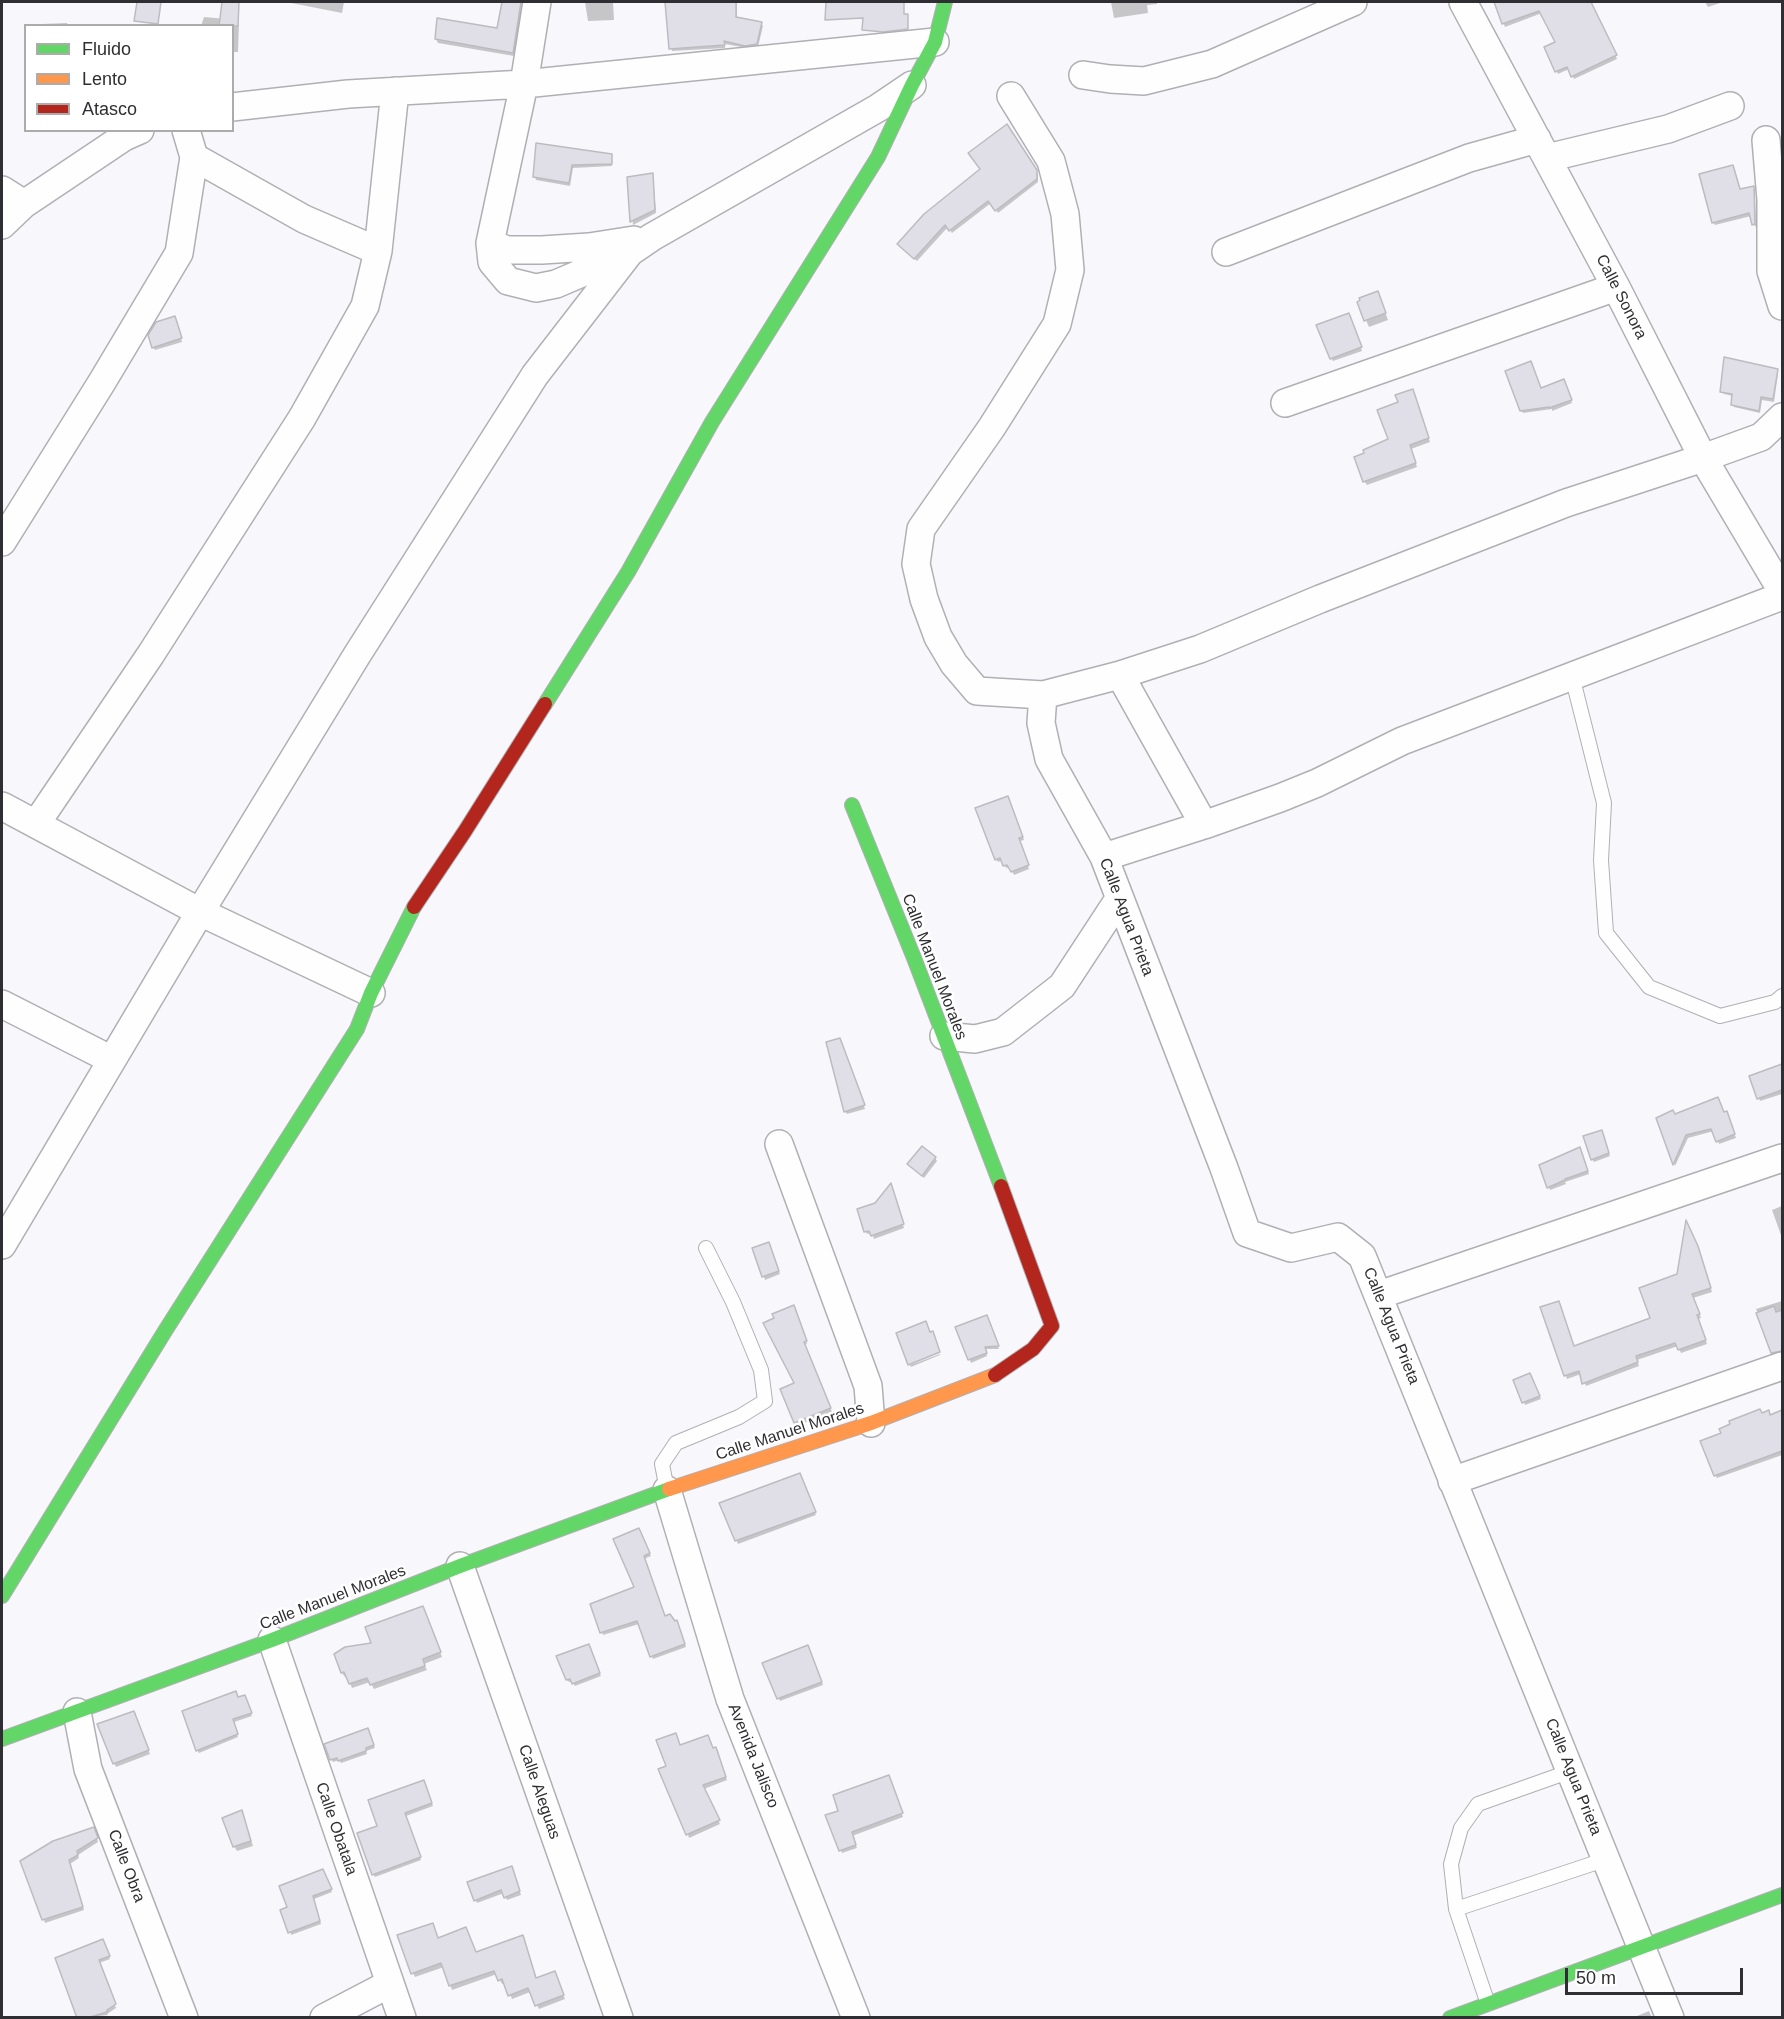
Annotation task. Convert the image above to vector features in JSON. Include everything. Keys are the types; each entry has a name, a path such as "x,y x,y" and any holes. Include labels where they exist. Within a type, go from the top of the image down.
{"street":[{"path":"537,2 524,84 490,243 492,262 508,281 536,288 556,284 630,252 652,237 878,108 912,85"},
{"path":"2,1596 165,1331 357,1029 371,993 413,908 465,831 628,572 712,422 878,157 935,42 945,2"},
{"path":"1083,75 1144,81 1212,64 1353,2"},
{"name":"Calle Sonora","path":"1463,2 1617,287 1703,458 1782,591"},
{"path":"234,107 348,94 524,84 935,42"},
{"path":"36,824 151,654 302,418 365,306 378,251 395,91"},
{"path":"1011,96 1051,161 1065,214 1070,270 1057,324 992,427 921,529 916,564 924,599 938,637 954,664 977,691 1043,695 1120,675 1200,648 1566,503 1703,458 1761,436 1782,417"},
{"path":"1226,252 1469,158 1668,129 1730,106"},
{"path":"2,225 13,197 135,132"},
{"path":"2,542 179,253 194,157 187,132"},
{"path":"1766,140 1772,201 1771,271 1782,306"},
{"path":"194,157 304,219 378,251"},
{"path":"490,243 507,250 542,250 590,247 652,237"},
{"path":"2,1245 200,912 357,655 529,385 630,252"},
{"path":"1284,403 1617,287"},
{"path":"1104,857 1204,825 1317,783 1402,741 1782,596"},
{"path":"1120,675 1204,825"},
{"name":"Calle Agua Prieta","path":"1043,695 1041,723 1049,759 1104,857 1247,1233 1291,1248 1338,1237 1362,1256 1670,2018"},
{"path":"2,806 200,912 371,993"},
{"name":"Calle Manuel Morales","path":"2,1739 272,1640 460,1566 667,1490 871,1423 995,1376 1033,1349 1052,1326 944,1036 852,806"},
{"path":"944,1036 975,1039 1003,1032 1011,1026 1062,986 1119,899"},
{"path":"2,1004 112,1060"},
{"path":"779,1144 868,1386 871,1423"},
{"path":"1379,1295 1782,1158"},
{"path":"1452,1481 1782,1366"},
{"name":"Avenida Jalisco","path":"667,1490 730,1699 856,2018"},
{"name":"Calle Aleguas","path":"460,1566 619,2018"},
{"name":"Calle Obatala","path":"272,1640 402,2017"},
{"name":"Calle Obra","path":"77,1712 88,1769 184,2018"},
{"path":"1450,2018 1782,1895"},
{"path":"324,2018 389,1984"}],"lane":[{"path":"1572,676 1604,803 1601,860 1606,933 1649,987 1720,1016 1775,1002 1782,996"},
{"path":"667,1490 662,1464 676,1443 739,1417 765,1401 761,1370 733,1302 706,1248"},
{"path":"1488,2004 1456,1909 1451,1864 1461,1828 1478,1804 1571,1771"},
{"path":"1456,1909 1607,1859"}],"building":[{"path":"137,2 161,2 158,24 134,21"},
{"path":"222,2 239,2 238,26 219,24"},
{"path":"502,2 521,2 513,53 435,39 437,18 497,28"},
{"path":"665,2 736,2 736,17 762,22 757,44 745,46 724,41 725,45 669,49"},
{"path":"826,2 904,2 904,14 908,14 908,29 883,32 862,30 863,18 825,20"},
{"path":"1494,2 1591,2 1617,55 1571,77 1567,67 1555,72 1544,47 1555,42 1539,11 1502,24"},
{"path":"1007,124 1037,170 1037,179 995,211 988,201 949,231 945,225 914,259 897,244 924,214 980,169 968,153"},
{"path":"536,143 612,154 612,164 572,165 569,183 533,177"},
{"path":"1733,165 1740,189 1754,186 1755,224 1752,225 1749,213 1712,223 1699,174"},
{"path":"653,173 655,210 630,222 627,177"},
{"path":"1378,291 1386,313 1364,321 1357,302 1359,298"},
{"path":"1349,313 1362,347 1330,359 1316,325"},
{"path":"175,316 182,338 152,348 148,335 156,322"},
{"path":"1724,357 1778,369 1773,399 1761,397 1759,411 1731,405 1732,394 1720,392"},
{"path":"1531,361 1541,388 1564,379 1572,400 1549,408 1520,411 1505,371"},
{"path":"1413,389 1429,438 1410,445 1416,463 1363,482 1354,457 1364,453 1363,450 1388,439 1377,410 1398,402 1395,395"},
{"path":"1008,796 1023,837 1019,838 1029,865 1011,872 1007,865 1003,866 1000,858 995,860 975,808"},
{"path":"840,1038 865,1105 844,1112 826,1042"},
{"path":"1782,1064 1782,1090 1757,1099 1749,1076"},
{"path":"1718,1097 1724,1112 1727,1111 1735,1134 1716,1142 1711,1129 1686,1135 1673,1165 1656,1118 1673,1110 1675,1114"},
{"path":"1602,1130 1609,1153 1591,1160 1583,1136"},
{"path":"922,1146 936,1157 922,1176 907,1164"},
{"path":"1580,1147 1588,1171 1547,1188 1539,1165"},
{"path":"891,1183 904,1224 871,1236 869,1231 864,1232 857,1209 875,1203"},
{"path":"1686,1220 1698,1246 1711,1288 1692,1294 1700,1314 1697,1315 1706,1340 1678,1350 1675,1343 1636,1356 1638,1362 1582,1384 1579,1371 1564,1376 1540,1307 1559,1301 1574,1346 1650,1318 1639,1288 1677,1274"},
{"path":"769,1242 779,1271 762,1277 752,1248"},
{"path":"794,1305 807,1341 804,1342 831,1408 794,1423 780,1389 794,1383 763,1323 774,1318 772,1314"},
{"path":"1774,1306 1776,1312 1782,1310 1782,1351 1771,1353 1756,1313"},
{"path":"987,1315 999,1346 985,1347 987,1353 968,1360 955,1327"},
{"path":"926,1321 930,1332 933,1331 940,1352 908,1365 896,1333"},
{"path":"1530,1373 1540,1396 1522,1403 1513,1380"},
{"path":"1760,1409 1762,1413 1769,1410 1770,1415 1782,1410 1782,1451 1714,1476 1700,1441 1721,1433 1719,1429 1730,1424 1729,1421"},
{"path":"800,1473 816,1512 735,1541 719,1503"},
{"path":"639,1528 650,1553 644,1556 665,1616 670,1614 675,1621 677,1620 685,1644 650,1657 637,1621 600,1633 590,1604 634,1587 613,1539"},
{"path":"423,1606 441,1652 423,1659 425,1666 370,1685 367,1678 349,1684 344,1672 341,1673 334,1654 345,1647 371,1643 365,1627"},
{"path":"589,1644 600,1673 572,1684 570,1679 566,1680 556,1656"},
{"path":"808,1645 822,1682 777,1699 762,1663"},
{"path":"236,1691 238,1697 245,1695 252,1713 233,1719 238,1734 196,1751 182,1711"},
{"path":"134,1711 149,1750 113,1764 97,1724"},
{"path":"368,1728 374,1745 366,1748 366,1751 338,1761 337,1758 330,1760 324,1744"},
{"path":"676,1733 680,1745 708,1735 713,1748 716,1747 726,1777 703,1785 720,1820 686,1835 658,1769 666,1766 656,1740"},
{"path":"889,1775 903,1813 852,1832 856,1845 839,1851 825,1815 838,1811 833,1795"},
{"path":"424,1780 432,1803 405,1813 421,1857 372,1875 357,1833 377,1826 368,1800"},
{"path":"242,1810 251,1841 233,1847 222,1818"},
{"path":"94,1827 98,1838 77,1851 78,1855 69,1860 83,1907 42,1920 20,1861 53,1841"},
{"path":"512,1866 520,1891 504,1898 501,1890 474,1901 467,1882"},
{"path":"323,1869 332,1889 313,1896 320,1921 288,1933 280,1910 287,1907 279,1886"},
{"path":"433,1923 438,1938 466,1927 476,1952 523,1935 536,1978 555,1971 564,1995 535,2006 528,1988 508,1996 502,1979 498,1981 494,1971 449,1986 441,1963 411,1974 397,1935"},
{"path":"103,1939 110,1956 99,1960 116,2004 107,2012 87,2018 77,2018 55,1958"}],"traffic: fast":[{"path":"545,704 628,572 712,422 878,157 935,42 945,2"},
{"path":"852,805 914,958 1001,1186"},
{"path":"2,1596 165,1331 357,1029 371,993 414,907"},
{"path":"2,1739 272,1640 460,1566 669,1489"},
{"path":"1450,2018 1782,1895"}],"traffic: slow":[{"path":"669,1489 871,1423 995,1375"}],"traffic: jam":[{"path":"414,907 545,704"},
{"path":"995,1375 1033,1349 1052,1326 1001,1186"}]}
